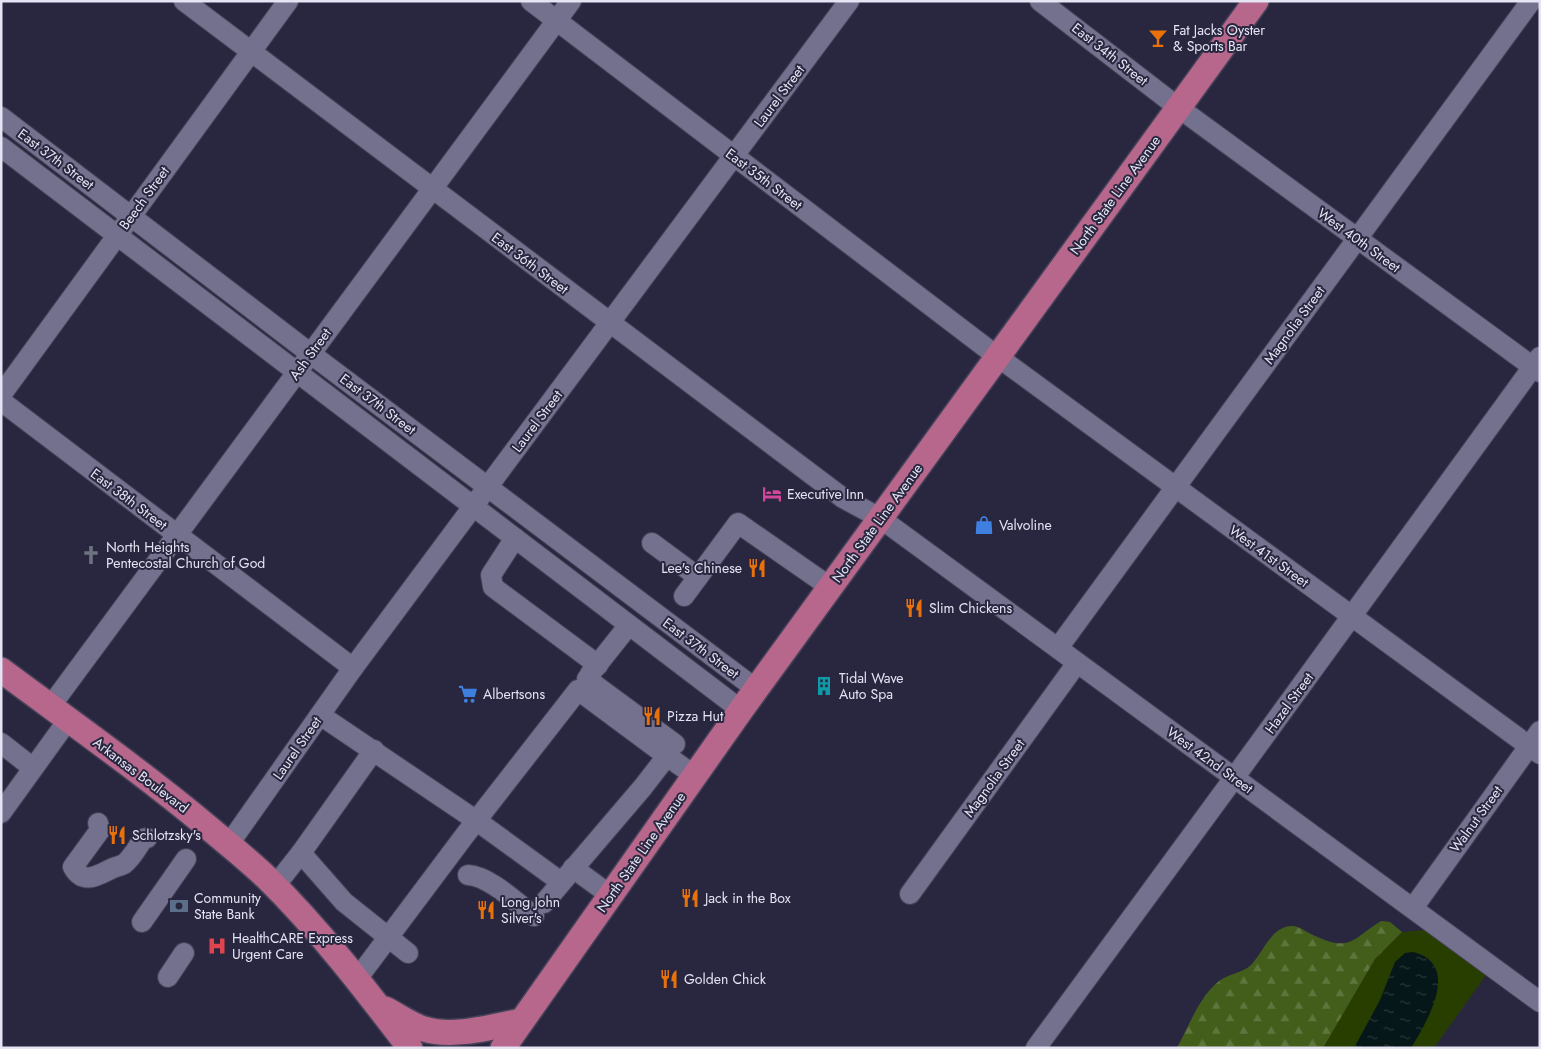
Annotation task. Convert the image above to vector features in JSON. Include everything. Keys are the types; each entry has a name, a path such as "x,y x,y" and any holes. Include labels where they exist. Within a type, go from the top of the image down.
{"main road":[{"name":"North State Line Avenue","path":"502,1048 756,689 1256,1"},
{"name":"Arkansas Boulevard","path":"1,670 141,773 229,844 275,886 303,915 357,978 410,1048"},
{"path":"376,1004 423,1029 445,1033 475,1030 521,1021 522,1048"}],"street":[{"name":"East 36th Street","path":"184,1 843,498 880,518"},
{"name":"Beech Street","path":"1,395 288,1"},
{"name":"East 35th Street","path":"531,1 998,357"},
{"name":"Ash Street","path":"1,813 34,768 59,713 177,535 571,1"},
{"name":"Laurel Street","path":"229,844 353,668 849,1"},
{"name":"East 34th Street","path":"1040,1 1179,108"},
{"name":"Magnolia Street","path":"1058,648 1531,1"},
{"name":"West 40th Street","path":"1179,108 1357,239 1537,365"},
{"name":"East 37th Street","path":"1,117 311,354 756,689"},
{"name":"East 37th Street","path":"1,147 741,710"},
{"name":"West 41st Street","path":"998,357 1352,616 1536,744"},
{"name":"Hazel Street","path":"1036,1048 1537,365"},
{"name":"East 38th Street","path":"1,401 353,668"},
{"name":"West 42nd Street","path":"880,518 1540,1002"},
{"path":"684,596 738,523 830,587"},
{"path":"516,538 491,575 493,587 588,678 671,750 695,776"},
{"path":"652,543 698,577"},
{"path":"357,978 629,625"},
{"name":"Magnolia Street","path":"910,894 1078,663"},
{"path":"320,715 477,821 567,875 610,895"},
{"path":"1,743 34,768"},
{"name":"Walnut Street","path":"1413,908 1536,744"},
{"path":"275,886 301,853 374,750"},
{"path":"468,875 484,880 539,909 643,787 671,750"},
{"path":"98,823 100,830 73,867 77,874 85,878 100,876 112,868 122,865 143,839 147,838"},
{"path":"301,853 340,898 408,953"},
{"path":"142,922 186,859"},
{"path":"168,977 184,953"}],"green space":[{"path":"1381,921 1390,922 1402,932 1375,959 1323,1048 1177,1048 1200,1003 1212,988 1219,981 1250,966 1268,941 1279,930 1295,926 1326,940 1344,943 1357,938"},
{"path":"1425,930 1486,975 1434,1048 1323,1048 1375,959 1402,932"}],"water":[{"path":"1413,952 1428,959 1436,968 1438,981 1432,1009 1411,1048 1354,1048 1380,1000 1395,962 1405,953"}],"place":[{"name":"Fat Jacks Oyster & Sports Bar","path":"1158,38"},
{"name":"Executive Inn","path":"772,494"},
{"name":"Valvoline","path":"984,525"},
{"name":"North Heights Pentecostal Church of God","path":"91,555"},
{"name":"Lee's Chinese","path":"757,568"},
{"name":"Slim Chickens","path":"914,608"},
{"name":"Tidal Wave Auto Spa","path":"824,686"},
{"name":"Albertsons","path":"468,694"},
{"name":"Pizza Hut","path":"652,716"},
{"name":"Schlotzsky's","path":"117,835"},
{"name":"Jack in the Box","path":"690,898"},
{"name":"Community State Bank","path":"179,906"},
{"name":"Long John Silver's","path":"486,910"},
{"name":"HealthCARE Express Urgent Care","path":"217,946"},
{"name":"Golden Chick","path":"669,979"}]}
